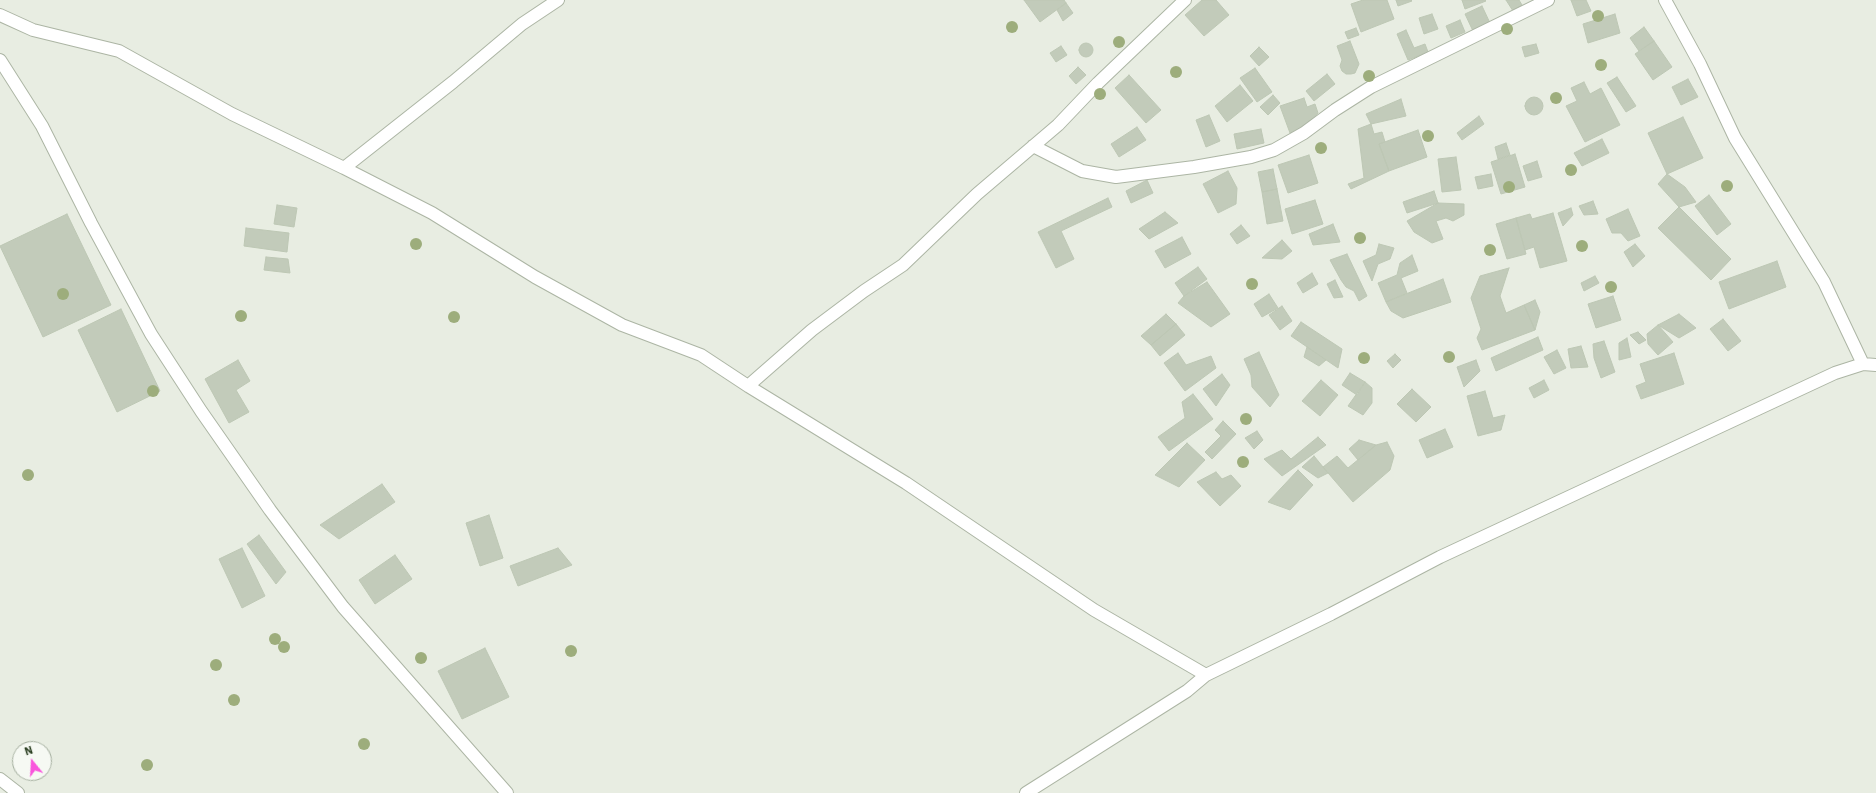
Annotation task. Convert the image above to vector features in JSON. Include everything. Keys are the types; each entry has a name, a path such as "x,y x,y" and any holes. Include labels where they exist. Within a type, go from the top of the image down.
{"street":[{"path":"344,168 453,82 522,24 558,0"},
{"path":"748,386 812,330 902,265 977,194 1058,125 1098,83 1185,0"},
{"path":"1033,146 1082,171 1116,177 1194,167 1251,157 1274,150 1304,133 1335,110 1371,87 1548,0"},
{"path":"1665,0 1700,64 1735,138 1824,282 1863,364"},
{"path":"0,15 33,30 120,51 232,114 344,168 432,213 535,277 622,325 701,355 748,386 906,483 1094,610 1206,675"},
{"path":"0,60 42,126 91,223 151,334 201,412 270,510 343,608 507,793"},
{"path":"1026,793 1187,691 1206,675 1331,614 1440,557 1828,376 1863,364 1876,365"},
{"path":"0,779 18,793"}],"building":[{"path":"1024,0 1064,0 1066,3 1040,22"},
{"path":"1202,0 1216,0 1229,15 1204,36 1185,15"},
{"path":"1363,0 1387,0 1394,19 1361,32 1351,4"},
{"path":"1396,0 1411,0 1412,1 1398,6"},
{"path":"1462,0 1485,0 1486,1 1465,9"},
{"path":"1506,0 1519,0 1522,5 1513,11"},
{"path":"1571,0 1586,0 1591,11 1577,16"},
{"path":"1066,3 1073,13 1063,21 1057,10"},
{"path":"1482,6 1490,23 1473,31 1465,14"},
{"path":"1432,14 1438,29 1424,34 1419,18"},
{"path":"1615,14 1620,33 1588,43 1583,24"},
{"path":"1460,20 1465,32 1451,38 1446,26"},
{"path":"1644,27 1654,41 1639,51 1630,38"},
{"path":"1356,28 1359,35 1348,39 1345,32"},
{"path":"1406,30 1414,48 1425,44 1428,52 1408,60 1397,34"},
{"path":"1350,41 1359,64 1355,73 1346,74 1342,71 1340,66 1342,60 1337,46"},
{"path":"1654,41 1672,67 1653,80 1635,54"},
{"path":"1086,43 1091,45 1093,50 1091,55 1086,57 1081,55 1079,50 1081,45"},
{"path":"1536,44 1539,53 1525,57 1522,47"},
{"path":"1061,46 1067,55 1056,62 1050,53"},
{"path":"1259,47 1269,57 1259,66 1250,56"},
{"path":"1078,67 1086,75 1076,84 1069,76"},
{"path":"1255,68 1272,92 1257,102 1240,78"},
{"path":"1327,74 1335,84 1314,101 1306,91"},
{"path":"1129,75 1161,110 1146,123 1115,88"},
{"path":"1617,77 1636,106 1626,112 1607,83"},
{"path":"1688,79 1698,97 1681,105 1672,87"},
{"path":"1584,82 1590,94 1601,88 1620,125 1585,142 1566,106 1577,101 1571,88"},
{"path":"1240,85 1253,101 1227,122 1215,106"},
{"path":"1273,95 1280,103 1268,115 1260,107"},
{"path":"1530,97 1538,97 1543,102 1541,113 1538,115 1530,115 1525,110 1525,102"},
{"path":"1304,98 1307,107 1315,104 1318,113 1303,127 1290,133 1280,106"},
{"path":"1401,99 1406,116 1371,124 1366,114"},
{"path":"1209,115 1220,141 1206,147 1196,120"},
{"path":"1479,116 1484,124 1462,140 1457,133"},
{"path":"1683,117 1703,158 1667,174 1648,133"},
{"path":"1371,124 1374,134 1382,132 1385,142 1379,144 1389,171 1351,189 1348,184 1364,178 1358,129"},
{"path":"1137,127 1146,140 1119,157 1111,144"},
{"path":"1261,129 1264,143 1237,149 1234,134"},
{"path":"1418,130 1427,157 1389,171 1379,144"},
{"path":"1602,139 1609,153 1582,166 1574,153"},
{"path":"1506,143 1510,155 1498,159 1495,147"},
{"path":"1515,154 1525,187 1501,194 1491,162"},
{"path":"1309,155 1318,183 1288,193 1278,165"},
{"path":"1456,157 1461,190 1442,192 1438,159"},
{"path":"1537,161 1542,177 1528,181 1523,166"},
{"path":"1273,169 1277,189 1262,192 1258,172"},
{"path":"1228,171 1237,188 1236,204 1218,213 1203,184"},
{"path":"1491,174 1493,186 1478,189 1475,177"},
{"path":"1667,174 1685,187 1696,202 1679,207 1658,184"},
{"path":"1147,180 1153,193 1131,203 1126,191"},
{"path":"1277,189 1283,221 1267,224 1262,192"},
{"path":"1434,191 1438,203 1407,213 1403,202"},
{"path":"1709,195 1731,224 1717,235 1695,206"},
{"path":"1108,198 1112,207 1061,231 1074,259 1056,268 1038,232"},
{"path":"1315,200 1323,224 1292,234 1285,209"},
{"path":"1593,201 1598,214 1584,215 1579,206"},
{"path":"1438,203 1464,204 1464,215 1453,221 1446,218 1436,221 1443,239 1432,243 1414,232 1407,221"},
{"path":"277,205 297,208 294,227 274,224"},
{"path":"1679,207 1731,259 1711,280 1658,228"},
{"path":"1571,208 1573,215 1563,226 1558,213"},
{"path":"1628,209 1640,236 1628,241 1621,233 1612,233 1606,219"},
{"path":"1165,212 1178,223 1149,239 1139,229"},
{"path":"1553,213 1567,261 1540,268 1534,247 1525,250 1516,218 1530,214 1532,219"},
{"path":"67,214 111,305 43,337 0,246"},
{"path":"1516,218 1526,254 1507,259 1496,224"},
{"path":"1333,224 1340,242 1313,245 1309,234"},
{"path":"1241,225 1250,236 1237,244 1230,234"},
{"path":"246,228 289,233 287,252 244,246"},
{"path":"1182,237 1191,254 1165,268 1155,251"},
{"path":"1282,240 1292,251 1282,259 1262,258"},
{"path":"1379,244 1394,248 1390,259 1378,264 1372,281 1363,261 1376,255"},
{"path":"1635,244 1645,256 1633,267 1624,252"},
{"path":"1347,254 1367,296 1359,301 1354,291 1346,287 1341,280 1330,260"},
{"path":"1412,255 1418,271 1401,278 1407,293 1386,302 1378,283 1397,275 1400,263"},
{"path":"266,257 288,259 290,273 264,270"},
{"path":"1777,261 1786,287 1729,309 1719,282"},
{"path":"1198,267 1207,279 1184,296 1175,283"},
{"path":"1509,268 1500,296 1506,313 1524,305 1535,330 1482,350 1477,338 1481,329 1471,298 1480,276"},
{"path":"1312,273 1318,284 1303,293 1297,283"},
{"path":"1595,276 1599,283 1584,291 1581,283"},
{"path":"1443,279 1451,302 1403,318 1391,311 1386,302"},
{"path":"1335,280 1343,297 1334,298 1327,284"},
{"path":"1207,282 1230,314 1211,327 1178,303 1184,296"},
{"path":"1269,294 1278,308 1262,317 1254,304"},
{"path":"1613,296 1621,320 1596,328 1588,304"},
{"path":"1535,300 1540,312 1535,330 1524,305"},
{"path":"1282,306 1292,321 1280,330 1269,315"},
{"path":"121,309 160,391 117,412 78,330"},
{"path":"1166,314 1176,324 1151,345 1141,336"},
{"path":"1679,314 1696,328 1679,338 1658,325"},
{"path":"1723,319 1741,341 1728,351 1710,329"},
{"path":"1301,322 1342,349 1338,368 1291,336"},
{"path":"1176,324 1185,335 1160,356 1151,345"},
{"path":"1658,325 1673,342 1658,355 1648,344 1647,334"},
{"path":"1638,332 1646,340 1639,344 1630,335"},
{"path":"1538,337 1543,350 1496,371 1491,358"},
{"path":"1627,338 1631,357 1619,360 1619,343"},
{"path":"1604,341 1615,372 1601,378 1594,358 1593,344"},
{"path":"1581,346 1588,367 1571,368 1568,349"},
{"path":"1307,347 1326,360 1319,366 1304,357"},
{"path":"1557,350 1566,368 1554,374 1544,357"},
{"path":"1259,352 1279,395 1270,407 1252,387 1251,375 1244,359"},
{"path":"1178,353 1186,365 1211,356 1216,368 1185,391 1164,363"},
{"path":"1674,353 1684,384 1641,399 1636,386 1646,382 1640,364"},
{"path":"1395,354 1401,360 1393,368 1387,361"},
{"path":"238,360 250,381 236,390 249,412 229,423 205,379"},
{"path":"1476,360 1480,371 1464,387 1457,367"},
{"path":"1350,373 1365,382 1357,395 1342,385"},
{"path":"1222,374 1230,385 1216,406 1203,389"},
{"path":"1321,380 1338,395 1320,416 1302,401"},
{"path":"1544,380 1549,390 1534,398 1529,388"},
{"path":"1365,382 1372,388 1372,403 1363,415 1348,406"},
{"path":"1412,389 1431,407 1416,422 1397,404"},
{"path":"1485,391 1493,418 1505,415 1501,430 1478,436 1467,396"},
{"path":"1193,394 1213,419 1169,451 1158,437 1185,418 1182,402"},
{"path":"1223,421 1236,434 1212,459 1205,452 1221,436 1215,430"},
{"path":"1445,429 1453,447 1427,458 1419,440"},
{"path":"1257,431 1263,440 1254,449 1245,438"},
{"path":"1318,437 1326,445 1282,476 1264,459 1282,450 1291,459"},
{"path":"1359,440 1376,445 1358,460 1349,449"},
{"path":"1387,442 1394,456 1390,470 1353,502 1323,467 1337,456 1348,468 1376,445"},
{"path":"1187,443 1205,460 1179,487 1155,475"},
{"path":"1314,456 1328,473 1318,478 1302,467"},
{"path":"1298,470 1313,485 1290,510 1268,502"},
{"path":"1216,472 1222,479 1231,475 1241,486 1220,506 1197,482"},
{"path":"382,484 395,502 339,539 320,525"},
{"path":"489,515 503,558 480,566 466,523"},
{"path":"259,535 286,572 276,584 247,544"},
{"path":"242,548 265,596 242,608 219,559"},
{"path":"558,548 572,565 518,586 510,566"},
{"path":"395,555 412,579 375,604 359,580"},
{"path":"485,648 509,697 462,719 438,671"}]}
